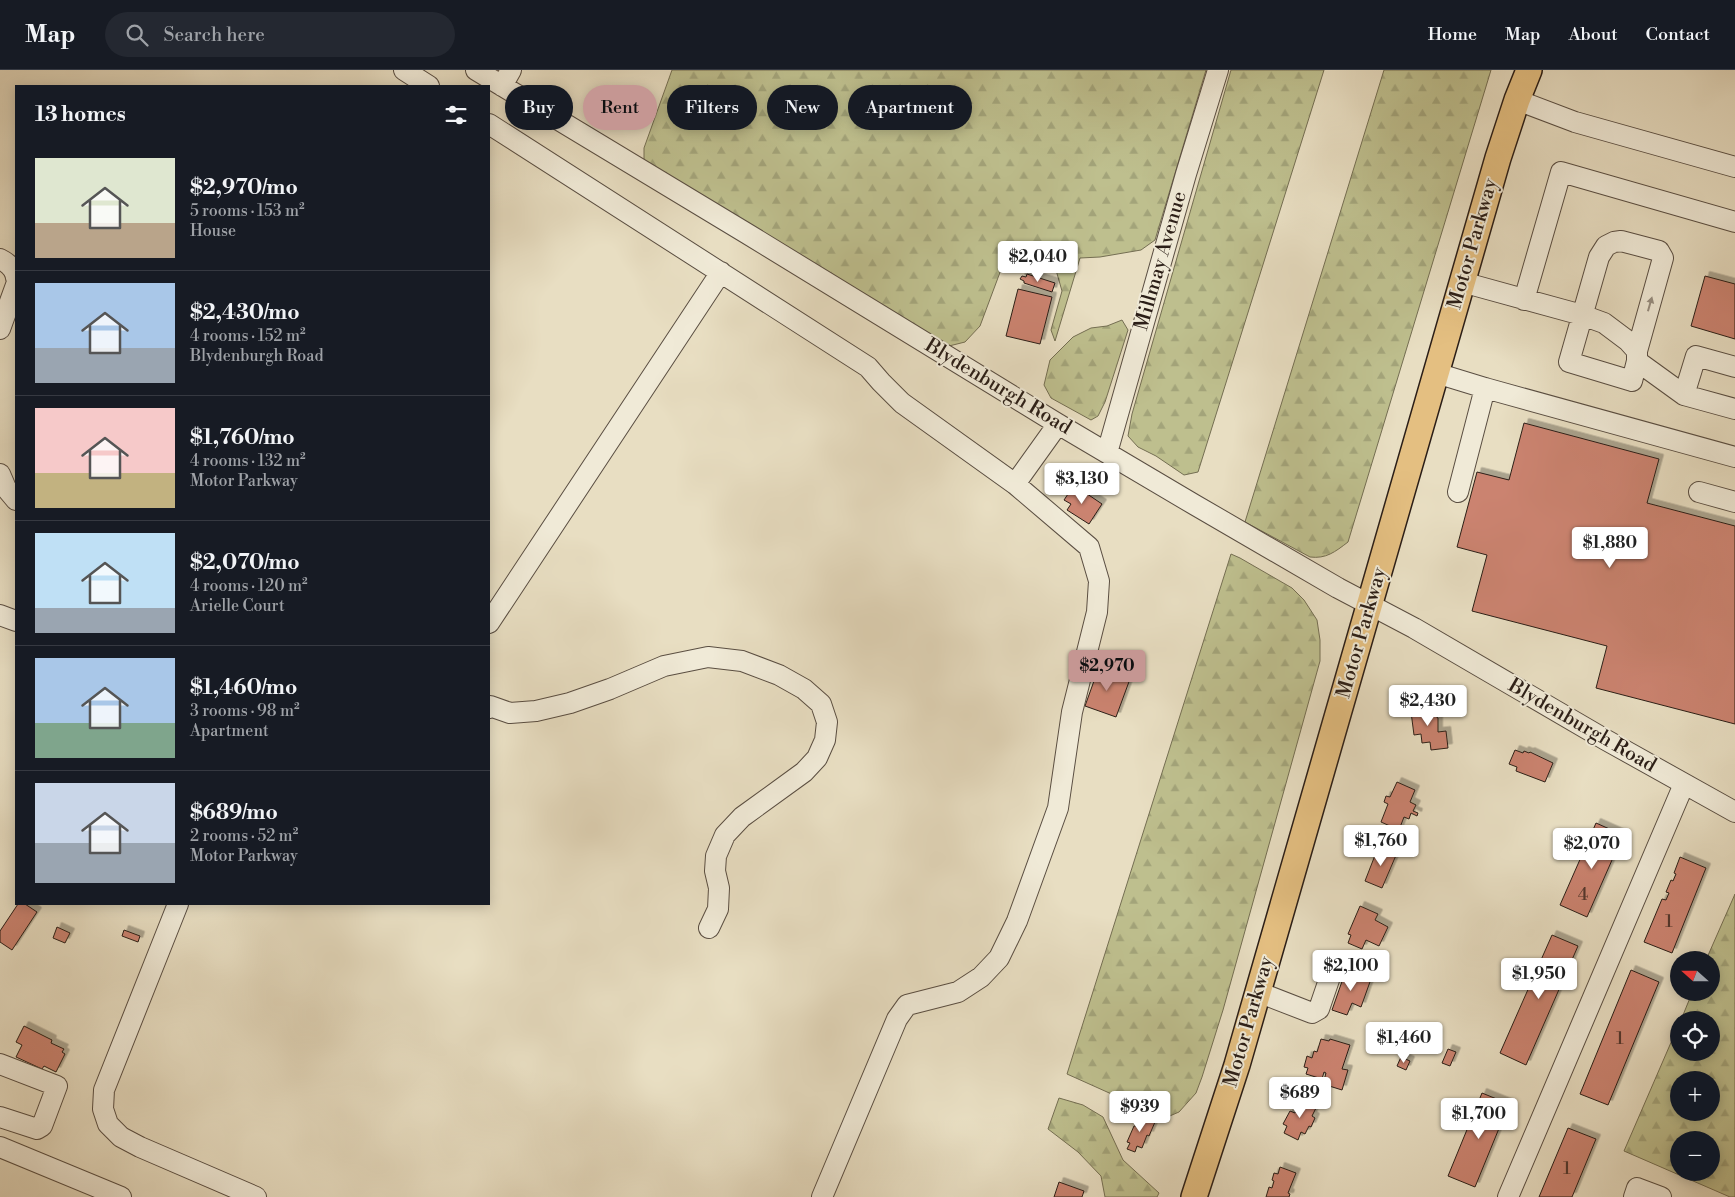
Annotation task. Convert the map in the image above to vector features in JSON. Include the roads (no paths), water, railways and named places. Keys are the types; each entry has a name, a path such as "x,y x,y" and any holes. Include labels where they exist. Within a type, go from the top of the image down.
{"main road":[{"name":"Motor Parkway","path":"1194,1197 1230,1091 1498,158 1529,70"}],"street":[{"path":"404,70 427,85"},
{"name":"Blydenburgh Road","path":"476,70 506,78 746,232 1107,453 1338,588 1414,628 1590,731 1735,812"},
{"name":"Millmay Avenue","path":"1107,453 1186,174 1218,70"},
{"path":"1517,100 1575,122 1735,167"},
{"path":"490,125 868,367 902,403 1014,484 1089,546 1099,581 1097,612 1072,712 1058,808 1017,921 998,958 981,977 958,992 907,1005 898,1019 822,1197"},
{"path":"1524,300 1561,172 1735,222"},
{"path":"1621,241 1659,252 1663,258 1637,356 1632,380 1569,362 1599,257 1606,246 1614,242 1621,241"},
{"path":"0,259 10,265 15,272"},
{"path":"490,621 721,272"},
{"path":"1462,282 1582,315 1604,323 1628,341 1637,356 1684,395 1735,409"},
{"path":"8,321 15,290"},
{"path":"1684,395 1696,356 1735,367"},
{"path":"1436,373 1735,457"},
{"path":"1458,492 1485,388"},
{"path":"1014,484 1058,424"},
{"path":"0,474 6,488 15,499"},
{"path":"1700,492 1735,502"},
{"path":"0,615 15,621"},
{"path":"490,706 510,713 536,711 578,700 664,666 708,657 742,661 779,675 804,689 820,704 827,722 825,740 818,758 804,772 742,817 725,835 716,856 715,872 719,888 718,909 710,928"},
{"path":"1508,1197 1684,784"},
{"path":"178,905 104,1090 103,1109 108,1124 121,1136 140,1147 256,1197"},
{"path":"1258,992 1312,1013 1319,1009 1332,971"},
{"path":"0,1064 57,1086 42,1126 38,1129 0,1118"},
{"path":"0,1147 121,1197"},
{"path":"1634,1197 1637,1188 1660,1197"}]}
